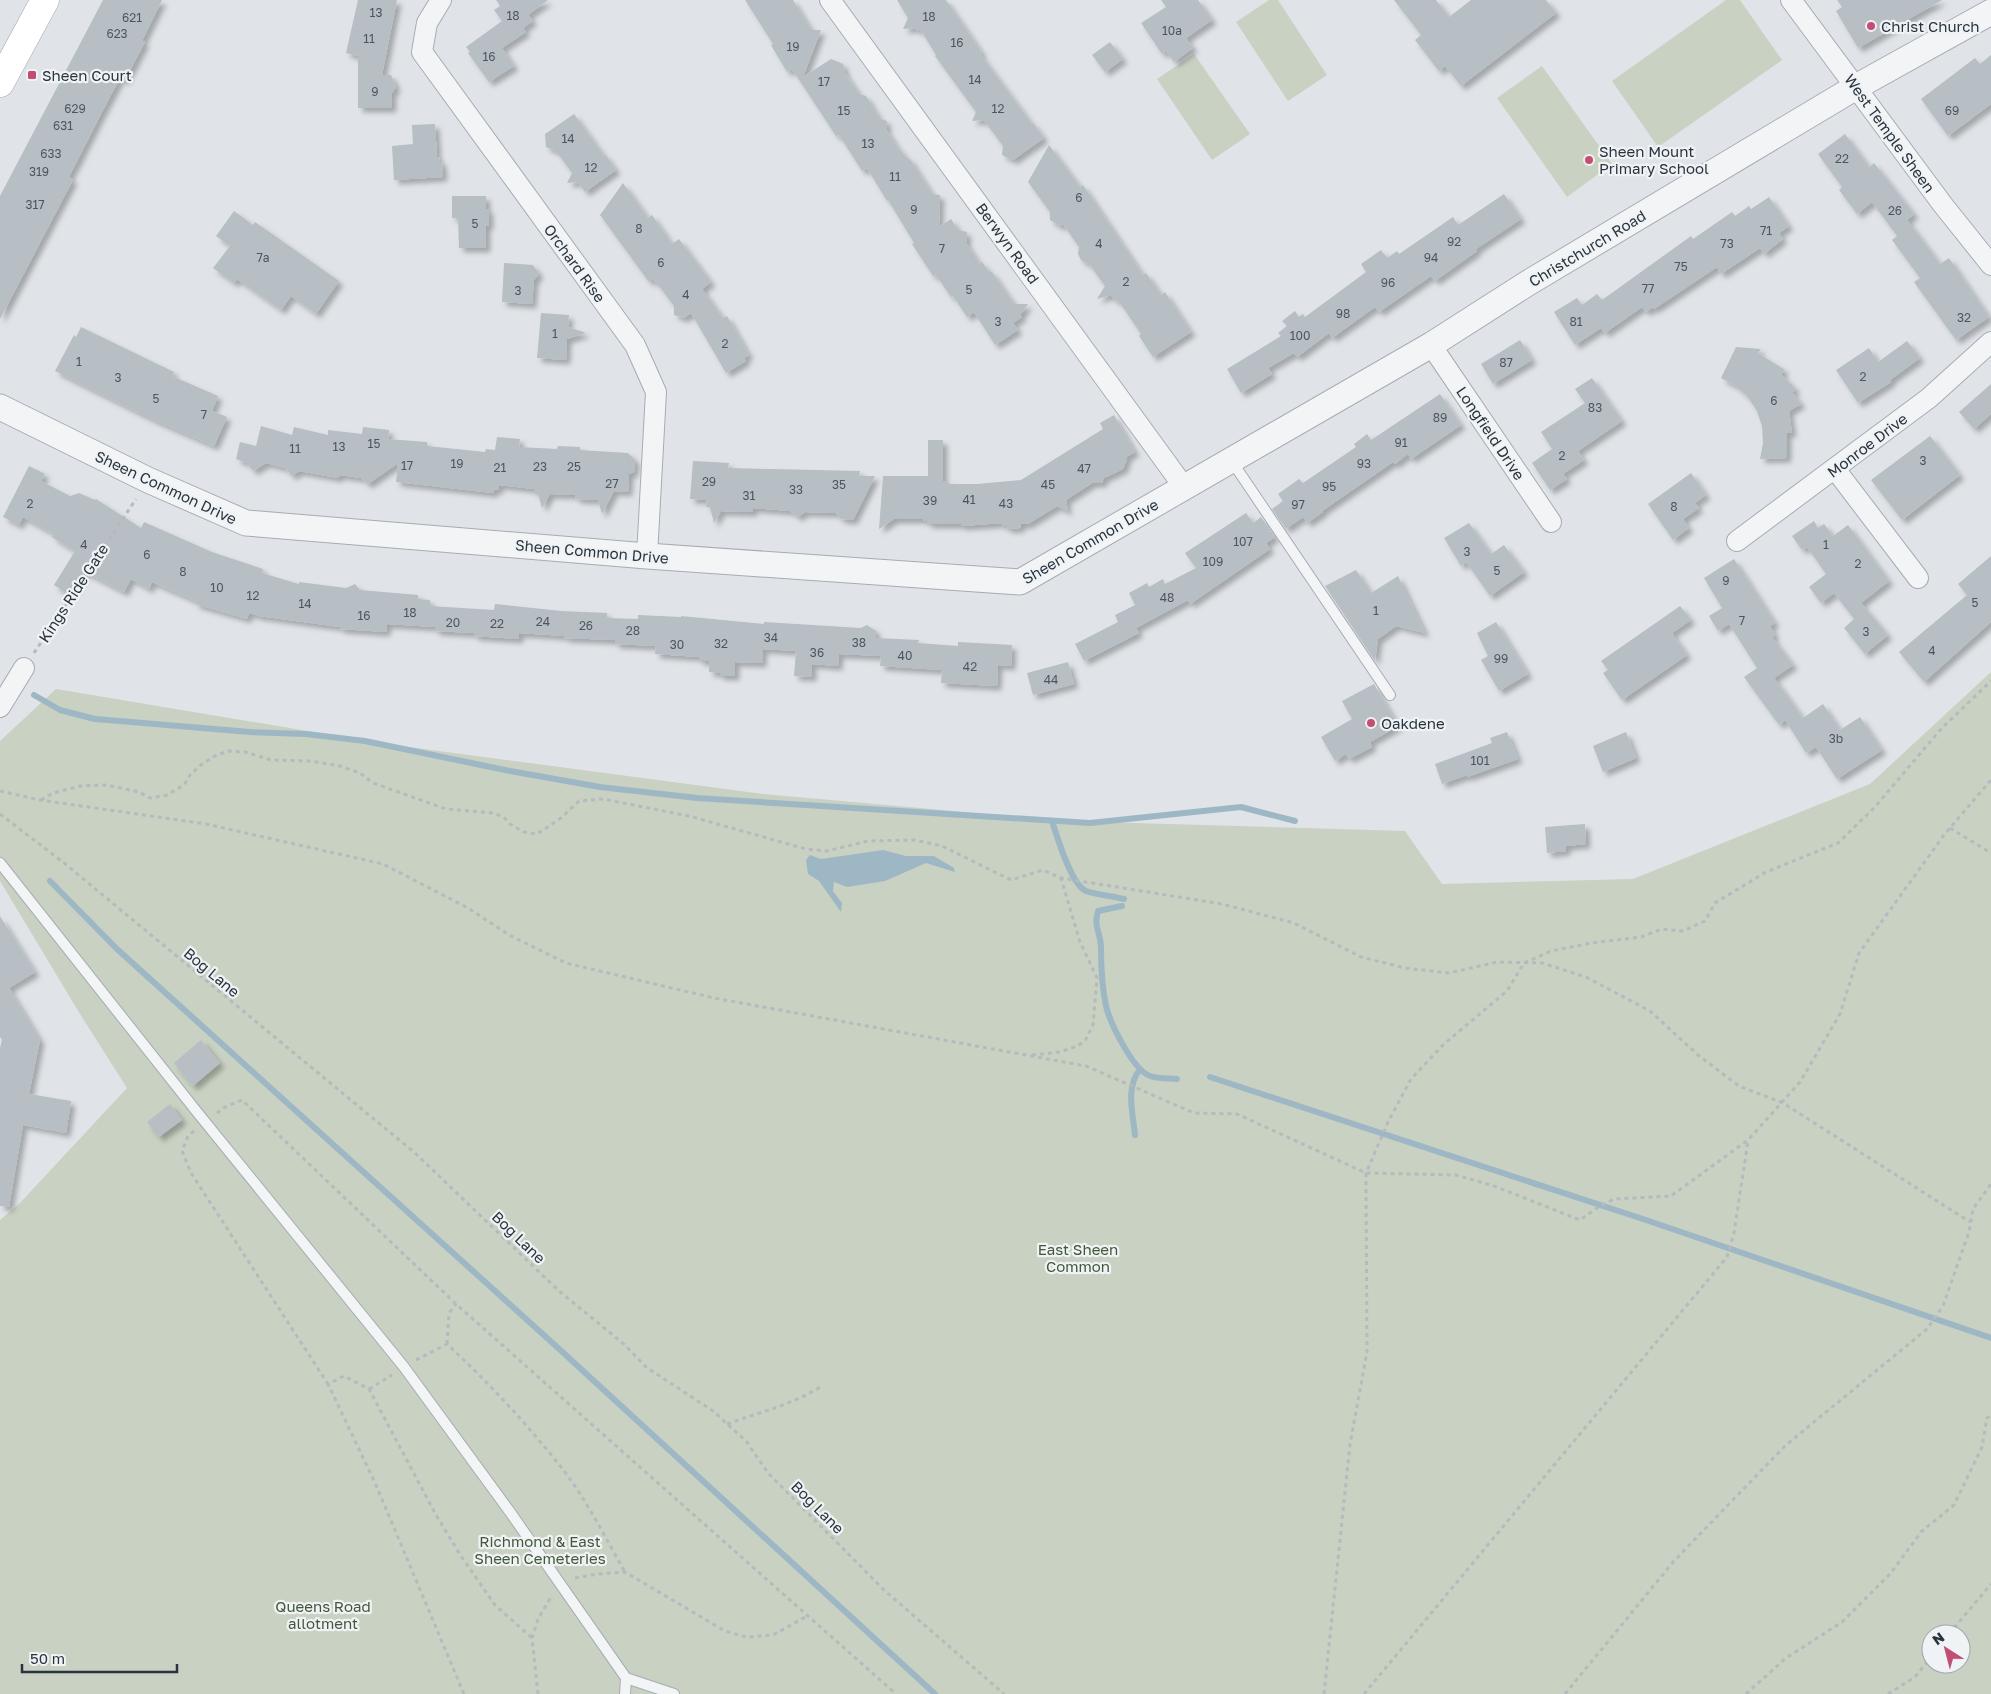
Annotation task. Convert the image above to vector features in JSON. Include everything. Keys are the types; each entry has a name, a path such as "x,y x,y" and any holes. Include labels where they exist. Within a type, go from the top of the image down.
{"main road":[{"path":"0,83 45,0"}],"street":[{"name":"Orchard Rise","path":"441,0 427,23 422,52 635,345 656,392 647,556"},
{"name":"Berwyn Road","path":"830,0 1184,486"},
{"name":"West Temple Sheen","path":"1791,0 1943,205 1991,265"},
{"name":"Christchurch Road","path":"1184,486 1431,345 1528,283 1856,87 1991,12"},
{"name":"Monroe Drive","path":"1738,540 1929,398 1991,342"},
{"name":"Longfield Drive","path":"1431,345 1551,522"},
{"name":"Sheen Common Drive","path":"0,407 148,480 246,523 647,556 1020,582 1184,486"},
{"path":"1835,469 1918,578"},
{"path":"0,707 24,668"}],"lane":[{"path":"1231,459 1390,695"},
{"path":"0,864 205,1122 404,1366 626,1678 674,1694"},
{"path":"625,1694 626,1678"}],"path":[{"name":"Kings Ride Gate","path":"24,668 148,480"},
{"path":"1324,1694 1350,1444 1367,1352 1366,1173 1388,1122 1411,1079 1444,1044 1507,992 1524,963 1551,951 1591,943 1641,937 1662,929 1683,931 1705,921 1715,903 1766,872 1838,843 1874,808 1942,728 1991,680"},
{"path":"40,800 53,793 80,786 107,785 139,792 150,798 167,795 184,785 196,770 215,756 228,752 245,752 271,760 310,761 340,766 360,773 374,783 446,808 493,813 504,817 510,824 524,832 536,834 561,818 579,801 603,799 689,816 806,849 827,851 868,841 915,840 942,846 1010,880 1043,870 1061,878 1231,907 1294,923 1362,956 1405,968 1449,973 1497,962 1542,964 1586,977 1650,1010 1698,1056 1739,1086 1783,1103 1970,1222"},
{"path":"0,791 40,800 206,824 383,864 468,908 509,935 566,963 714,998 1086,1066 1194,1113 1237,1114 1366,1173 1456,1175 1494,1186 1580,1220 1614,1199 1671,1196 1748,1140 1783,1103 1800,1082 1840,1014 1859,953 1950,828 1991,780"},
{"name":"Bog Lane","path":"0,814 64,862 415,1153 559,1291 625,1345 646,1367 713,1411 746,1441 768,1473 884,1590 1004,1694"},
{"path":"1950,828 1991,853"},
{"path":"1026,1055 1059,1052 1078,1046 1086,1039 1093,1025 1097,978 1080,942 1061,878"},
{"path":"464,1694 376,1485 328,1384 191,1173 182,1151 188,1136 224,1107 242,1100 456,1304 896,1694"},
{"path":"1364,1694 1727,1257 1732,1241 1748,1140"},
{"path":"1565,1694 1674,1561 1786,1445 1930,1326 1943,1306 1969,1232 1973,1210 1991,1184"},
{"path":"456,1304 449,1312 447,1344 510,1406 562,1469 605,1536 625,1572 725,1631 746,1636 773,1635 807,1616"},
{"path":"369,1389 404,1366 447,1344"},
{"path":"328,1384 344,1376 369,1389 436,1515 461,1556 495,1605 532,1638"},
{"path":"727,1424 778,1408 805,1397 822,1386"},
{"path":"1746,1694 1786,1658 1842,1622 1890,1574 1921,1532 1954,1505 1982,1446 1987,1418 1991,1416"},
{"path":"538,1694 532,1638 538,1619 554,1592 577,1577 625,1572"},
{"path":"1957,1624 1991,1584"},
{"path":"1888,1694 1916,1677 1921,1670"}],"green space":[{"path":"1269,0 1278,0 1327,75 1288,101 1236,22"},
{"path":"1726,0 1740,0 1782,60 1658,147 1612,81"},
{"path":"1194,54 1250,134 1212,160 1157,79"},
{"path":"1542,66 1612,164 1567,197 1497,98"},
{"name":"East Sheen Common","path":"1991,672 1991,1694 0,1694 0,1220 19,1204 127,1088 0,881 0,741 56,689 379,743 763,794 1064,821 1405,831 1442,884 1633,879 1870,784"}],"water":[{"path":"883,850 906,856 934,856 954,868 955,872 926,863 885,881 847,887 834,882 833,891 842,903 841,912 819,881 808,874 806,860 810,855 821,859"}],"building":[{"path":"103,0 162,0 142,41 145,42 125,80 120,78 101,114 69,177 73,180 0,319 0,196"},
{"path":"358,0 397,0 382,75 391,75 396,87 392,93 392,108 358,108 358,56 346,53"},
{"path":"496,0 548,0 528,15 533,21 523,28 526,32 502,48 514,66 489,82 468,53 470,52 466,47 502,21 494,10 500,6"},
{"path":"745,0 793,0 811,30 821,30 803,77 831,59 843,64 845,73 859,94 866,96 879,118 887,121 886,129 899,150 906,158 910,159 932,194 940,195 939,227 951,219 958,230 967,232 966,243 980,264 982,262 989,272 992,272 1014,304 1028,304 1020,315 1022,317 1013,323 1018,330 995,345 974,312 967,317 936,275 933,276 867,168 862,171 839,135 836,136 792,69 787,72 771,45 773,44"},
{"path":"897,0 946,0 982,53 980,54 1044,138 1013,160 1002,155 1003,146 986,123 983,120 972,121 976,112 935,56 920,29 917,31 915,28 903,29 908,18"},
{"path":"1161,0 1198,0 1212,20 1186,38 1193,48 1174,62 1166,51 1162,54 1141,23 1166,7"},
{"path":"1394,0 1436,0 1449,17 1471,0 1546,0 1556,13 1461,86 1445,66 1439,71 1415,40 1421,35"},
{"name":"Christ Church","path":"1837,0 1942,0 1858,48 1836,11 1842,7"},
{"path":"1110,42 1123,59 1105,72 1092,55"},
{"path":"1991,55 1991,104 1948,136 1921,99 1975,58 1980,64"},
{"path":"574,114 616,170 585,192 578,182 567,183 572,173 556,151 546,147 545,134"},
{"path":"435,124 437,157 442,162 443,177 394,180 392,146 413,144 412,125"},
{"path":"1845,134 1869,167 1874,163 1914,214 1907,220 1940,264 1949,258 1989,317 1956,340 1914,282 1920,278 1892,240 1897,236 1872,202 1857,214 1839,190 1842,187 1818,154"},
{"path":"1049,145 1080,187 1083,185 1143,275 1146,273 1161,295 1165,292 1191,332 1153,357 1139,336 1141,334 1118,300 1115,301 1111,295 1097,299 1105,286 1089,264 1081,260 1078,254 1079,247 1063,224 1060,226 1050,220 1050,212 1028,182"},
{"path":"623,183 648,218 652,215 672,244 679,239 711,282 702,289 723,318 727,316 749,355 744,358 746,361 726,373 691,313 684,318 674,315 674,306 652,279 649,282 600,215"},
{"path":"1504,194 1521,219 1476,249 1477,251 1435,281 1431,276 1379,312 1375,307 1332,338 1329,333 1297,357 1294,353 1268,368 1272,374 1241,393 1227,369 1281,336 1278,333 1287,326 1282,321 1295,311 1299,317 1303,314 1305,317 1366,272 1361,264 1381,250 1387,258 1397,251 1399,254 1453,217 1458,225"},
{"path":"452,196 486,196 486,209 489,209 489,225 486,226 486,248 459,248 458,218 452,218"},
{"path":"1769,197 1789,226 1779,233 1783,239 1764,254 1760,248 1721,274 1717,267 1654,309 1653,307 1646,312 1642,307 1605,333 1601,328 1575,345 1554,312 1577,298 1582,305 1597,294 1602,300 1691,236 1693,239 1732,212 1735,216 1749,206 1751,209"},
{"path":"234,211 253,225 255,222 339,281 316,314 291,296 281,310 237,279 234,283 213,268 230,246 216,236"},
{"path":"504,263 533,265 539,274 534,280 532,304 502,302"},
{"path":"541,313 569,315 568,327 586,333 567,339 566,360 537,358"},
{"path":"81,327 174,372 172,376 218,396 212,411 227,417 214,446 154,420 55,371 74,335 76,337"},
{"path":"1520,340 1532,360 1493,384 1481,364"},
{"path":"1907,341 1920,358 1890,380 1891,382 1858,403 1836,370 1869,348 1878,362"},
{"path":"1736,347 1761,349 1758,353 1785,370 1781,374 1796,389 1792,392 1801,404 1789,411 1792,433 1787,433 1787,458 1760,459 1763,443 1762,426 1757,411 1748,397 1736,386 1721,378"},
{"path":"1592,378 1622,421 1578,451 1584,460 1563,474 1567,479 1550,490 1532,463 1552,449 1541,432 1585,403 1575,389"},
{"path":"1991,384 1991,414 1974,429 1959,412"},
{"path":"1440,394 1461,425 1411,459 1408,454 1395,464 1393,462 1307,523 1303,517 1286,529 1272,509 1283,501 1278,494 1299,479 1303,483 1356,447 1354,444 1367,434 1371,440"},
{"path":"1114,415 1135,452 1126,457 1123,469 1104,478 1102,483 1092,483 1066,500 1068,511 1057,506 1028,524 1021,524 1020,528 1008,529 1007,526 1002,526 1002,523 962,526 961,524 929,524 927,521 923,521 923,519 894,519 879,529 883,476 928,476 928,440 943,440 943,481 947,481 947,484 977,484 1021,480 1103,429 1100,423"},
{"path":"261,426 292,435 294,427 328,435 328,430 362,434 363,427 389,430 388,439 427,442 427,446 485,452 486,449 495,450 497,437 520,439 519,447 557,449 558,446 580,447 580,450 628,453 635,460 634,472 629,474 628,492 614,491 602,514 598,500 576,499 575,495 550,494 542,508 538,493 534,493 534,489 499,485 499,490 495,489 493,493 396,482 398,463 368,484 361,478 340,475 338,478 299,471 292,476 285,468 266,463 253,471 247,463 236,459 240,442 256,446"},
{"path":"1930,436 1960,475 1902,520 1871,480"},
{"path":"693,461 729,463 728,468 860,471 859,476 875,476 853,520 841,519 836,513 805,512 798,517 790,511 753,508 753,512 721,511 714,523 710,507 706,507 707,500 690,499"},
{"path":"29,466 45,474 41,481 70,496 79,493 96,499 141,528 144,522 212,552 263,569 262,573 299,584 299,582 346,588 355,584 360,590 418,595 418,599 430,600 430,606 494,610 495,604 561,611 607,613 607,618 638,619 638,615 681,616 764,624 764,622 861,628 867,625 876,631 876,638 919,640 918,643 958,646 958,642 1012,645 1011,666 998,665 997,686 941,683 942,670 880,666 881,656 839,654 838,666 812,664 812,677 794,676 796,651 763,649 762,663 735,662 735,676 720,676 720,673 709,672 709,661 699,661 699,657 655,654 656,646 615,644 615,640 564,638 565,636 519,633 519,639 474,636 474,633 435,631 435,627 387,624 386,632 340,629 340,627 249,613 247,619 195,604 196,601 152,582 149,589 131,579 124,592 85,572 70,595 54,585 75,551 52,537 54,534 23,517 19,525 3,517"},
{"path":"1691,473 1706,495 1695,503 1699,508 1683,519 1689,528 1673,540 1648,504"},
{"path":"1246,513 1253,523 1261,517 1275,537 1266,543 1270,549 1190,604 1188,600 1136,628 1139,633 1084,661 1075,644 1118,622 1115,615 1135,605 1129,593 1147,583 1149,587 1163,579 1165,584 1196,568 1185,553"},
{"path":"1814,521 1818,528 1824,524 1833,536 1848,525 1889,581 1861,603 1888,635 1865,654 1844,628 1854,619 1834,593 1821,603 1809,587 1826,574 1807,547 1802,550 1792,536"},
{"path":"1469,523 1491,554 1504,545 1524,572 1490,596 1466,562 1461,566 1444,538"},
{"path":"1991,556 1991,622 1924,682 1899,652 1967,595 1958,584"},
{"path":"1734,559 1775,623 1770,626 1775,635 1772,637 1793,665 1774,678 1803,718 1823,704 1840,730 1860,717 1882,750 1837,779 1816,747 1806,753 1785,720 1779,725 1744,677 1757,668 1729,624 1718,631 1709,616 1722,608 1704,578"},
{"path":"1356,570 1371,593 1398,576 1425,633 1396,626 1378,639 1375,661 1325,586"},
{"path":"1680,606 1691,620 1672,633 1687,655 1622,700 1603,673 1608,670 1601,661"},
{"path":"1496,622 1528,674 1499,691 1481,660 1488,656 1477,633"},
{"path":"1068,662 1074,684 1033,695 1027,673"},
{"name":"Oakdene","path":"1374,684 1398,726 1370,742 1372,747 1349,759 1346,754 1335,761 1321,737 1352,719 1342,701"},
{"path":"1507,732 1518,759 1442,784 1435,764 1492,743 1490,738"},
{"path":"1626,732 1636,758 1603,772 1593,746"},
{"path":"1585,824 1586,844 1566,846 1566,851 1547,853 1545,827"},
{"path":"0,916 35,972 9,988 40,1040 29,1094 71,1101 66,1133 23,1125 9,1207 0,1206 0,1048 2,1040 0,1037"},
{"path":"201,1040 220,1063 193,1086 174,1063"},
{"path":"170,1104 182,1120 159,1137 147,1122"}],"waterway":[{"path":"34,695 60,710 95,719 250,732 306,734 365,741 510,771 600,787 697,798 1090,823 1241,807 1295,821"},
{"path":"1052,821 1065,859 1080,887 1086,891 1124,899"},
{"path":"50,881 117,949 557,1347 935,1694"},
{"path":"1122,906 1098,911 1097,917 1108,1014 1123,1045 1143,1072 1153,1077 1177,1079"},
{"path":"1135,1135 1131,1092 1135,1076 1140,1069"},
{"path":"1210,1077 1646,1220 1991,1338"}],"place":[{"name":"Christ Church","path":"1871,26"},
{"name":"Sheen Court","path":"32,75"},
{"name":"Sheen Mount Primary School","path":"1589,160"},
{"name":"Oakdene","path":"1371,723"}],"park label":[{"name":"Richmond & East Sheen Cemeteries","path":"540,1550"},
{"name":"Queens Road allotment","path":"323,1614"}]}
